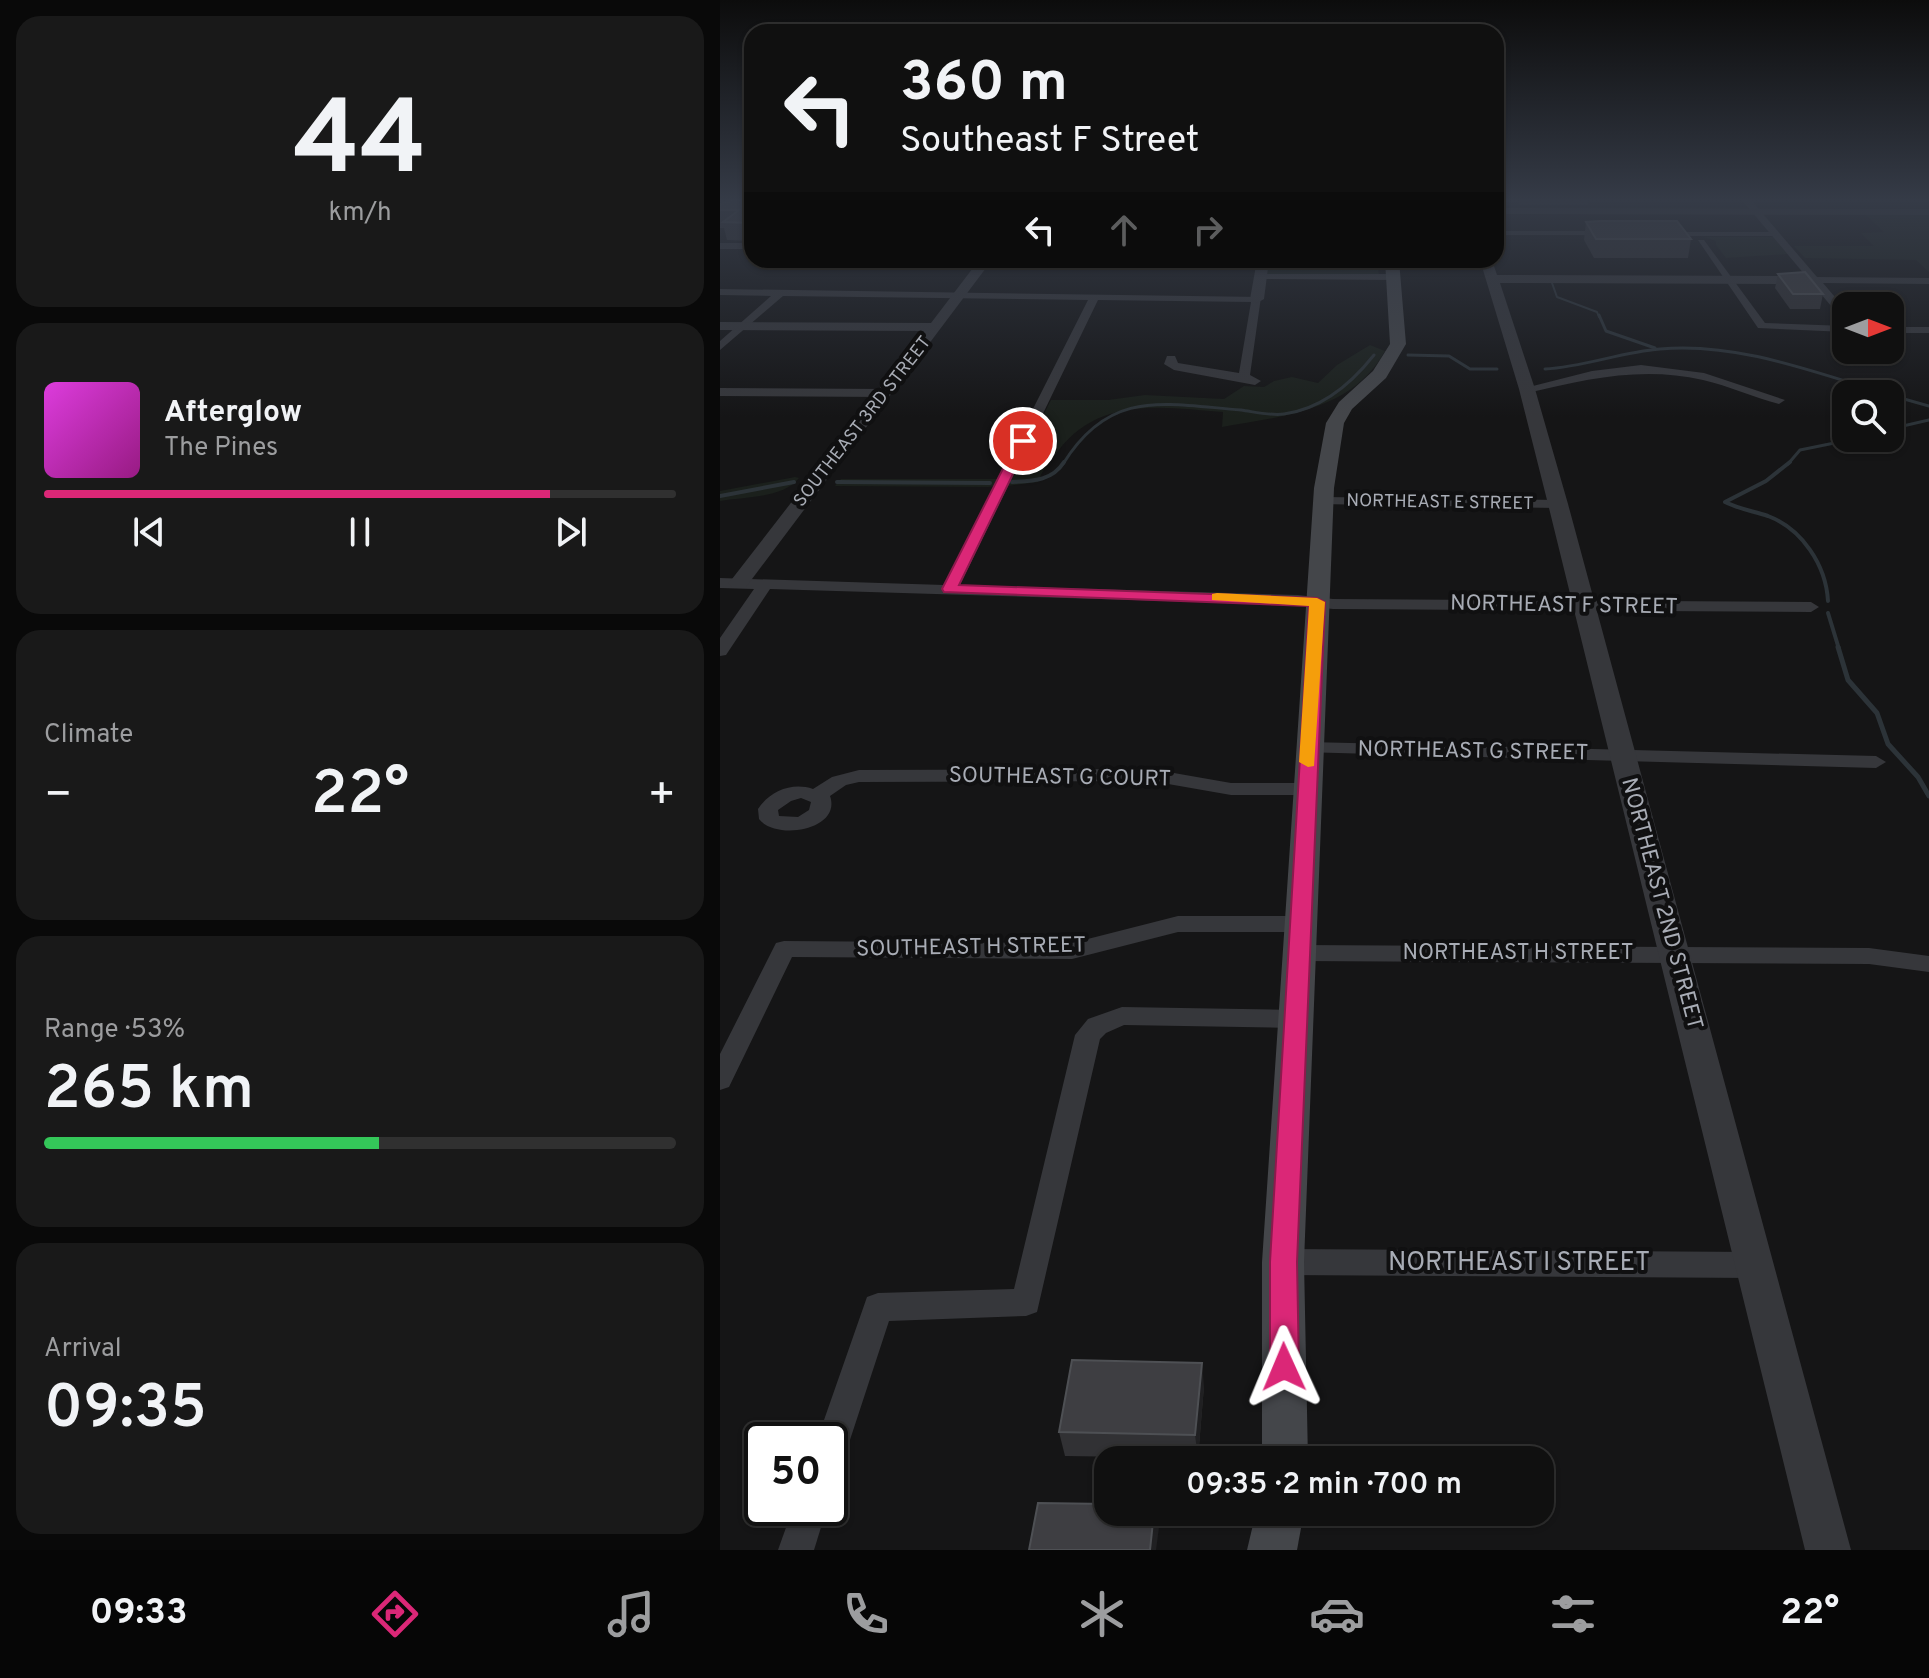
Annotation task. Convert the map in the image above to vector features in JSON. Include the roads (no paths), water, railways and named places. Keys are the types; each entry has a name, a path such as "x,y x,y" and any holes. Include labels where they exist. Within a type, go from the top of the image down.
{"main road":[{"path":"1285,1446 1283,1262 1306,789 1327,453 1335,423 1345,406 1380,374 1397,346 1393,272"},
{"path":"1272,1550 1277,1526"}],"street":[{"name":"SOUTHEAST 3RD STREET","path":"739,583 977,272"},
{"path":"1171,359 1170,364 1174,366 1250,379 1261,272"},
{"path":"1260,277 1329,272"},
{"name":"NORTHEAST 2ND STREET","path":"1490,272 1527,389 1558,504 1828,1550"},
{"path":"1569,272 1728,279 1929,281"},
{"path":"1723,272 1762,326 1832,328"},
{"path":"1808,272 1832,300"},
{"path":"1894,272 1903,281"},
{"path":"720,292 1257,299"},
{"path":"720,347 780,293"},
{"path":"950,589 1094,298"},
{"path":"720,326 937,327"},
{"path":"1904,330 1929,330"},
{"path":"1527,389 1569,379 1656,369 1744,387 1779,400"},
{"path":"720,392 886,393"},
{"name":"NORTHEAST E STREET","path":"1323,501 1558,504"},
{"name":"NORTHEAST F STREET","path":"720,583 1585,608 1811,607"},
{"path":"720,651 766,584"},
{"name":"NORTHEAST G STREET","path":"1309,748 1876,762"},
{"name":"SOUTHEAST G COURT","path":"817,795 839,781 859,776 1151,775 1231,789 1306,789"},
{"name":"SOUTHEAST H STREET","path":"721,1074 784,949 1072,951 1178,924 1298,938"},
{"name":"NORTHEAST H STREET","path":"1298,938 1675,953 1869,956 1929,964"},
{"path":"839,1422 878,1307 1026,1302 1088,1035 1097,1026 1122,1016 1294,1019"},
{"name":"NORTHEAST I STREET","path":"1283,1262 1755,1265"},
{"path":"796,1550 804,1526"}],"waterway":[{"path":"1552,283 1557,297 1597,312 1599,317"},
{"path":"1599,315 1606,331 1655,348"},
{"path":"1545,369 1631,353 1689,348 1746,354 1842,380"},
{"path":"1063,464 1081,440 1100,423 1120,412 1163,404 1274,414 1298,411 1335,394 1374,355"},
{"path":"1408,355 1449,356 1470,369 1497,369"},
{"path":"1904,399 1929,406"},
{"path":"1904,426 1929,420"},
{"path":"1789,463 1800,450 1832,443"},
{"path":"1012,482 1048,476 1064,462"},
{"path":"1789,463 1766,481 1725,502 1768,516 1801,539 1823,574 1828,601"},
{"path":"720,496 794,482"},
{"path":"837,482 990,483"},
{"path":"1828,613 1839,649"},
{"path":"1838,647 1848,680 1877,713 1888,744 1918,777 1929,796"}]}
